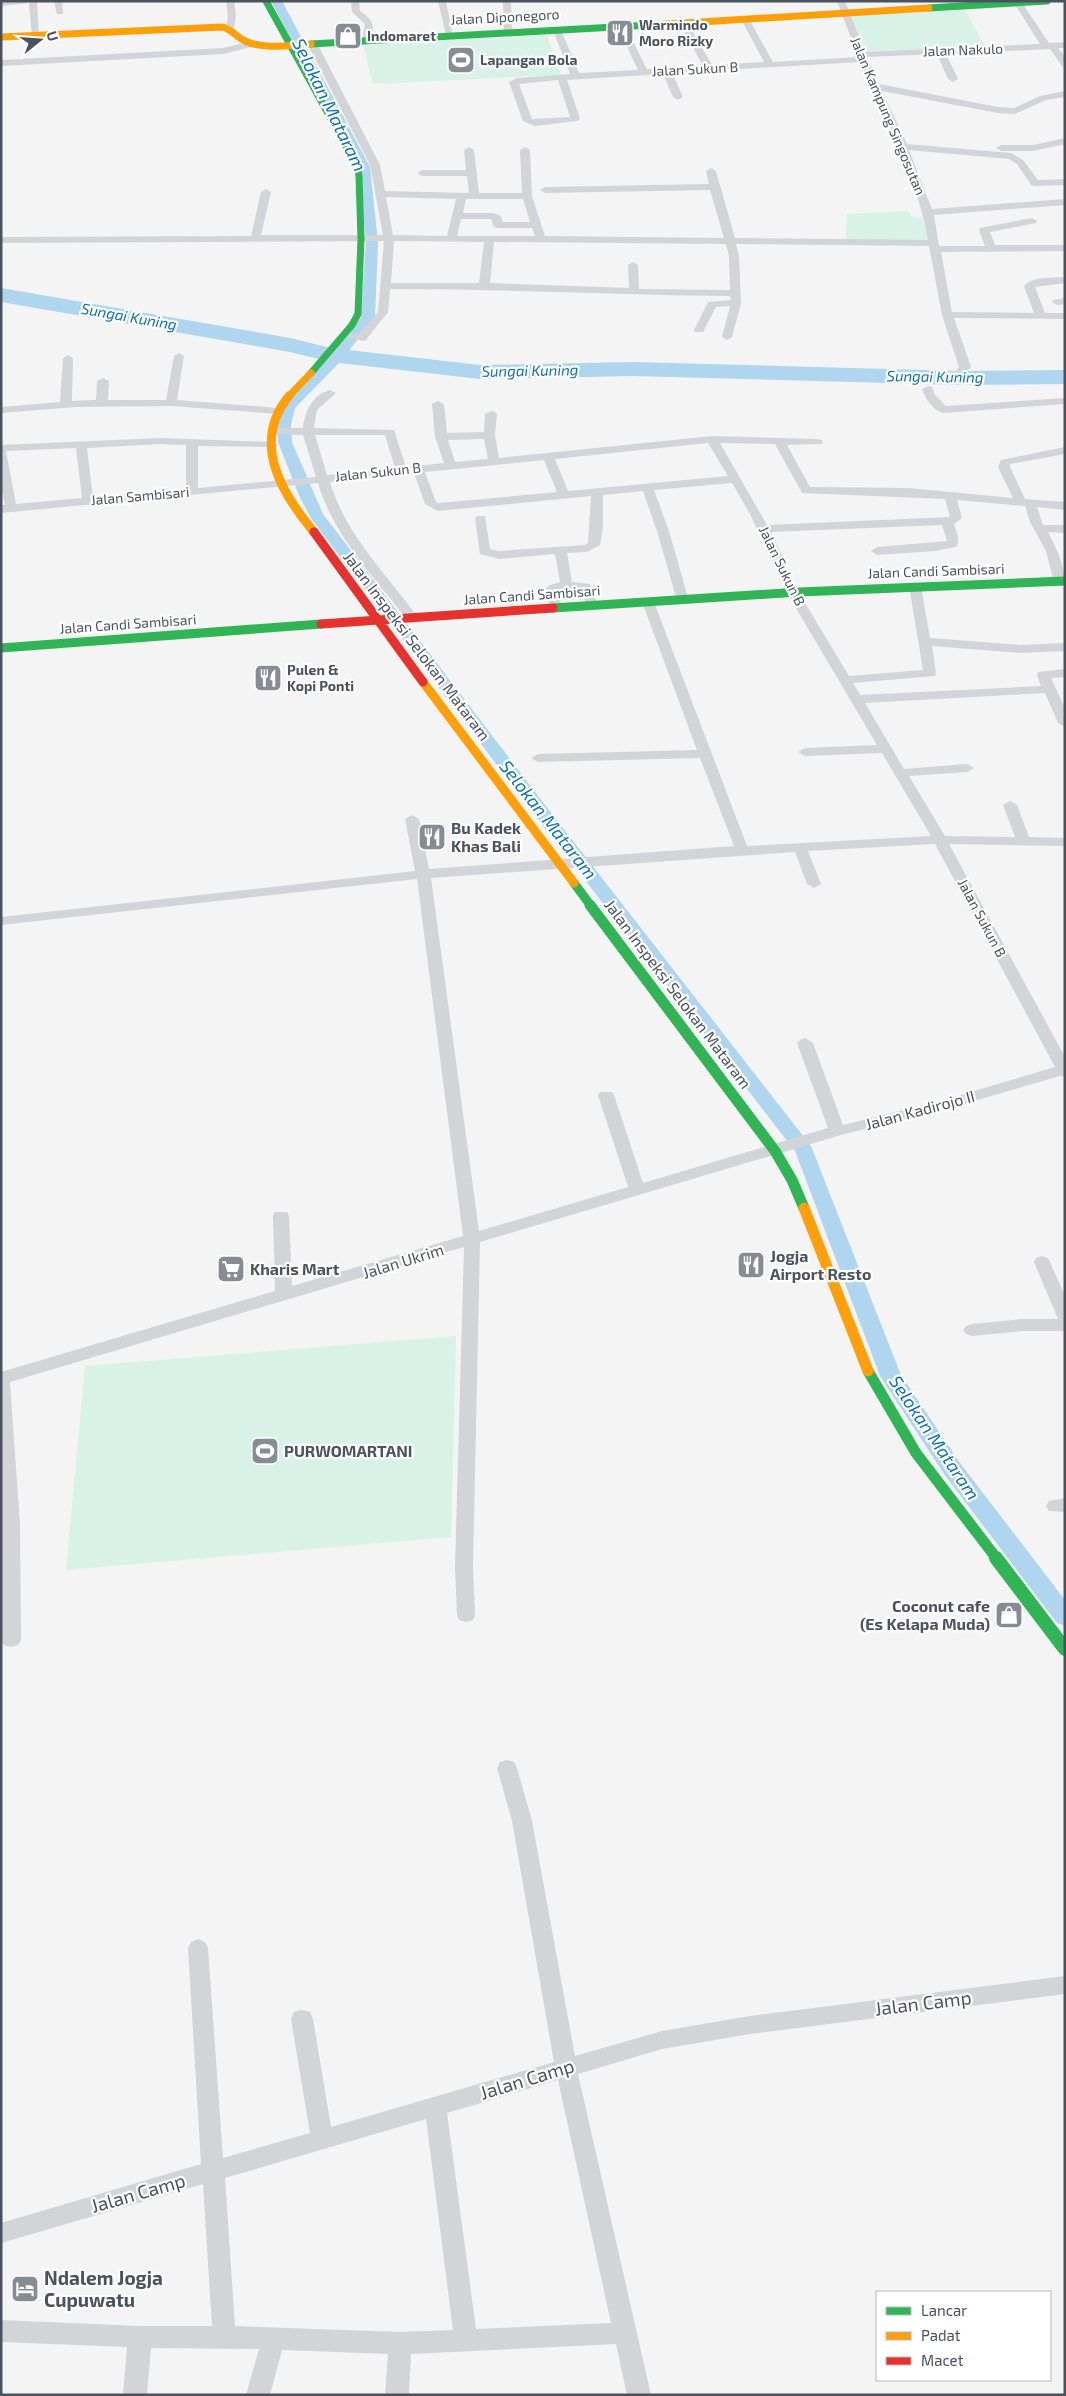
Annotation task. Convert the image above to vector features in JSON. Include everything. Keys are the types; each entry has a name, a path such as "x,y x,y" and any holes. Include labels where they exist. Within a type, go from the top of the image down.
{"street":[{"path":"1,4 26,1"},
{"path":"33,1 36,36"},
{"path":"58,1 60,12"},
{"path":"230,1 232,16 230,28"},
{"name":"Jalan Inspeksi Selokan Mataram","path":"266,1 357,166 363,239 358,314 347,337 318,365 278,411 274,421 275,431 272,445 295,511 315,534 782,1148 792,1180 821,1248 870,1377 916,1453 1065,1649"},
{"path":"355,1 356,12 369,23 371,28 367,40"},
{"path":"442,1 450,35"},
{"path":"507,1 508,34"},
{"name":"Jalan Kampung Singosutan","path":"841,1 862,57 878,87 928,212 947,315 965,367 959,374 945,375"},
{"name":"Jalan Diponegoro","path":"252,44 291,45 450,35 508,34 1047,1"},
{"path":"1018,3 1065,64"},
{"path":"745,19 770,64"},
{"path":"683,22 709,68"},
{"path":"621,26 644,72"},
{"path":"1,37 212,27 230,28 246,42 252,44"},
{"path":"557,30 576,76"},
{"path":"310,43 375,165 382,194 388,239 383,312 365,336 347,337"},
{"path":"1,64 223,51 252,44"},
{"name":"Jalan Nakulo","path":"862,57 1065,45"},
{"path":"940,51 953,79"},
{"name":"Jalan Sukun B","path":"562,77 575,118 528,121 514,82 562,77 862,57"},
{"path":"55,69 56,63 60,60"},
{"path":"666,71 678,97"},
{"path":"878,87 998,110 1014,111 1043,98 1065,94"},
{"path":"902,144 1019,149 1050,147 1065,141"},
{"path":"902,144 1011,156 1020,162 1035,183 1065,182"},
{"path":"469,150 473,173 474,197"},
{"path":"525,150 527,196 541,240"},
{"path":"711,171 734,256 736,298 727,337"},
{"path":"422,172 473,173"},
{"path":"545,190 714,187"},
{"path":"255,239 266,192"},
{"path":"382,194 474,197 527,196"},
{"path":"451,239 462,196"},
{"path":"928,212 1065,202"},
{"path":"1024,205 1047,248"},
{"path":"457,216 493,216 497,218 498,225 537,225"},
{"path":"991,249 984,230 1036,228"},
{"path":"1,240 451,239 729,242 991,249 1065,248"},
{"path":"484,286 489,240"},
{"path":"633,265 634,292"},
{"path":"1041,316 1029,288 1030,284 1065,280"},
{"path":"385,286 484,286 736,298"},
{"path":"699,330 712,304 736,298"},
{"path":"947,315 1065,316"},
{"path":"170,403 179,356"},
{"path":"66,405 68,358"},
{"path":"102,403 103,381"},
{"path":"928,389 930,396 943,410 1065,401"},
{"path":"330,393 312,409 309,417 308,432 324,478 330,506 347,534 410,619"},
{"path":"1,410 102,403 170,403 278,411"},
{"path":"438,404 441,437 450,465"},
{"path":"491,414 489,435 494,461"},
{"path":"275,431 390,432 401,470"},
{"path":"441,437 489,435"},
{"path":"712,439 817,442"},
{"name":"Jalan Sukun B","path":"284,483 712,439 763,529 793,593 940,840 1064,1070"},
{"path":"779,441 806,490 909,492 1025,504 1065,506"},
{"path":"1,448 192,442 272,445"},
{"path":"192,442 192,492"},
{"path":"81,444 88,501"},
{"path":"1062,581 1052,551 1004,467 1005,462 1065,450"},
{"path":"1,453 6,508"},
{"path":"548,455 564,495"},
{"path":"418,468 431,504 438,507 735,479"},
{"name":"Jalan Sambisari","path":"6,508 284,483"},
{"path":"647,487 663,531 683,601"},
{"path":"481,519 484,550 489,553 560,551 587,548 594,545 598,516 597,492"},
{"path":"763,529 953,521 956,518 950,496"},
{"path":"877,551 952,544 953,540 947,521"},
{"path":"1039,528 1065,529"},
{"path":"560,551 567,586"},
{"name":"Jalan Candi Sambisari","path":"1,648 592,605 915,586 1062,581"},
{"path":"556,608 551,589 567,586 586,588 592,605"},
{"path":"844,680 929,674 926,642 915,586"},
{"path":"648,602 742,850"},
{"path":"926,642 1020,649 1065,647"},
{"path":"1065,673 1043,676 1065,723"},
{"path":"856,699 1049,689"},
{"path":"805,752 886,749"},
{"path":"538,758 706,754"},
{"path":"900,773 967,768"},
{"path":"1010,805 1023,841"},
{"path":"412,819 423,874 472,1240 464,1557 466,1615"},
{"path":"1,921 423,874 742,850 940,840 1065,842"},
{"path":"800,847 814,884"},
{"path":"805,1043 837,1131"},
{"name":"Jalan Kadirojo II","path":"782,1148 837,1131 951,1103 1064,1070"},
{"path":"606,1095 637,1191"},
{"name":"Jalan Ukrim","path":"1,1380 782,1148"},
{"path":"281,1216 284,1296"},
{"path":"1042,1262 1065,1317"},
{"path":"972,1330 1022,1324 1065,1326"},
{"path":"1,1380 11,1525 11,1640"},
{"path":"507,1768 522,1821 566,2067 639,2395"},
{"path":"198,1948 224,2337"},
{"name":"Jalan Camp","path":"1,2233 662,2040 750,2025 1065,1985"},
{"path":"302,2019 322,2139"},
{"path":"435,2106 466,2339"},
{"path":"1,2331 140,2337 224,2337 400,2343 625,2333"},
{"path":"135,2395 140,2337"},
{"path":"258,2395 273,2339"},
{"path":"398,2395 400,2343"}],"green space":[{"path":"965,10 986,48 865,53 849,14"},
{"name":"Lapangan Bola","path":"547,35 561,75 373,84 363,45"},
{"path":"907,211 913,217 922,218 929,240 846,240 847,214"},
{"name":"PURWOMARTANI","path":"456,1336 451,1537 66,1570 85,1366"}],"waterway":[{"name":"Selokan Mataram","path":"276,1 364,167 372,242 368,289 368,318 333,361 288,407 284,425 285,442 307,498 316,515 539,809 804,1150 891,1376 910,1408 952,1469 1065,1617"},
{"name":"Sungai Kuning","path":"1,295 290,345 331,355 480,372 634,369 960,378 1065,377"}],"traffic: fast":[{"path":"266,1 357,166 359,176 361,239 358,314 352,325 311,373"},
{"path":"929,8 1047,1"},
{"path":"311,44 668,24"},
{"path":"553,608 799,592 1065,581"},
{"path":"1,648 321,624"},
{"path":"574,883 775,1151 792,1180 804,1208"},
{"path":"868,1371 916,1453 1065,1649"}],"traffic: slow":[{"path":"668,24 929,8"},
{"path":"1,37 222,27 230,29 245,41 256,44 279,46 311,44"},
{"path":"311,373 289,396 278,411 272,426 270,442 272,459 285,492 294,507 314,532"},
{"path":"423,682 574,883"},
{"path":"804,1208 868,1371"}],"traffic: jam":[{"path":"314,532 423,682"},
{"path":"321,624 553,608"}],"place":[{"name":"Warmindo Moro Rizky","path":"620,33"},
{"name":"Indomaret","path":"348,36"},
{"name":"Lapangan Bola","path":"461,60"},
{"name":"Pulen & Kopi Ponti","path":"268,678"},
{"name":"Bu Kadek Khas Bali","path":"432,837"},
{"name":"Jogja Airport Resto","path":"751,1265"},
{"name":"Kharis Mart","path":"231,1269"},
{"name":"PURWOMARTANI","path":"265,1451"},
{"name":"Coconut cafe (Es Kelapa Muda)","path":"1009,1615"},
{"name":"Ndalem Jogja Cupuwatu","path":"25,2289"}]}
